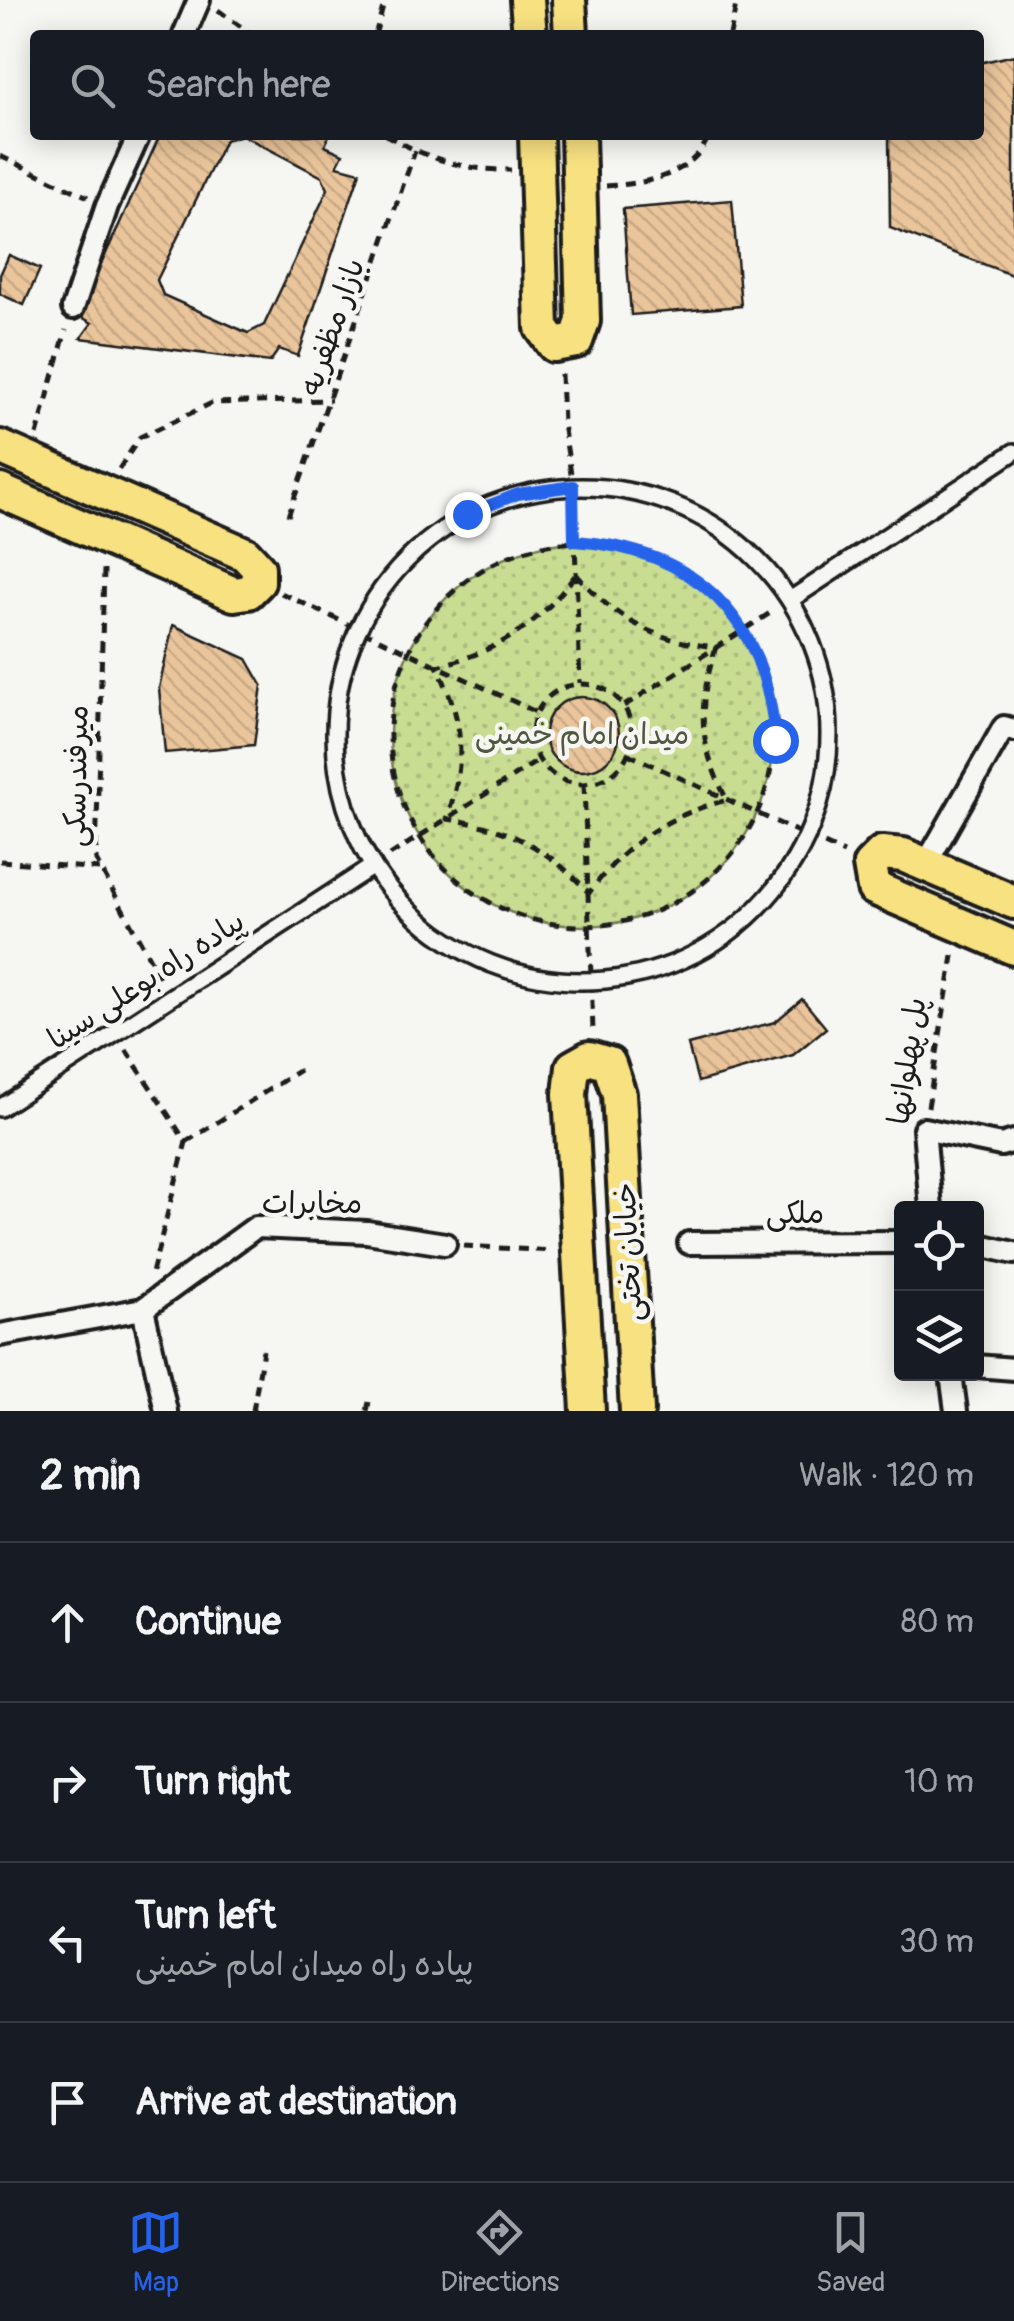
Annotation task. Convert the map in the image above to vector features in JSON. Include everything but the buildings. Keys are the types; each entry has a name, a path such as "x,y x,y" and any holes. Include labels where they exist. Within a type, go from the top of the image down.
{"main road":[{"path":"528,0 530,30"},
{"path":"569,0 571,30"},
{"path":"536,140 541,310 545,337 560,346 576,341 580,335 582,186 578,140"},
{"path":"15,454 106,493 244,576"},
{"path":"0,491 105,537 244,576"},
{"path":"1014,902 915,859 882,853 870,865 874,888 1014,948"},
{"name":"خیابان تختی","path":"588,1411 570,1094 572,1067 593,1058 608,1064 620,1094 637,1411"}],"street":[{"path":"187,30 202,0"},
{"path":"72,308 107,206 137,140"},
{"path":"790,600 1014,452"},
{"path":"573,486 624,490 672,504 703,520 758,560 790,600 812,644 826,691 829,740 824,788 808,835 781,882 744,921 715,942 650,972 595,982 544,978 510,970 446,941 406,907 373,866 351,822 337,759 335,726 340,678 357,629 384,584 422,544 452,524 518,494 573,486"},
{"path":"915,859 1004,728 1014,730"},
{"name":"پیاده راه بوعلی سینا","path":"0,1108 373,866"},
{"path":"924,1130 1001,1145 1014,1141"},
{"name":"پل پهلوانها","path":"924,1130 931,1201"},
{"name":"مخابرات","path":"142,1309 256,1227 368,1232 445,1244"},
{"name":"ملکی","path":"689,1243 894,1242"},
{"path":"984,1246 1014,1253"},
{"path":"0,1335 142,1309 166,1411"},
{"path":"984,1367 1014,1369"},
{"path":"952,1381 956,1411"}],"path":[{"path":"202,0 245,30"},
{"path":"376,30 385,0"},
{"path":"731,30 737,0"},
{"path":"395,140 473,171 539,170"},
{"path":"582,186 627,185 669,176 705,140"},
{"name":"بازار مظفریه","path":"288,516 332,400 415,151"},
{"path":"0,156 107,206"},
{"path":"15,454 72,308"},
{"path":"560,346 563,424 573,486 580,683"},
{"path":"106,493 140,437 212,403 332,400"},
{"name":"میرفندرسکی","path":"105,537 96,860 170,997"},
{"path":"574,541 614,544 653,554 688,573 719,598 744,630 762,664 772,701 775,740 770,778 758,814 726,861 707,882 672,905 633,921 591,927 550,924 487,901 444,868 419,836 402,802 392,765 389,727 394,689 406,653 428,616 469,578 493,562 532,547 574,541"},
{"path":"576,574 603,605 637,628 676,643 716,648"},
{"path":"437,666 479,656 518,637 550,609 576,574"},
{"path":"244,576 536,712"},
{"path":"624,706 790,600"},
{"path":"716,648 704,686 702,726 709,765 727,800"},
{"path":"437,666 454,702 462,741 459,780 447,818"},
{"path":"580,683 605,689 624,706 632,730 628,754 610,776 584,784 558,778 539,760 531,736 536,712 554,691 580,683"},
{"path":"628,754 870,865"},
{"path":"373,866 539,760"},
{"path":"584,784 595,982 593,1058"},
{"path":"589,893 615,858 648,831 685,811 727,800"},
{"path":"447,818 488,824 526,839 561,862 589,893"},
{"path":"0,861 100,870"},
{"name":"پل پهلوانها","path":"924,1130 958,923"},
{"path":"115,1033 186,1142"},
{"path":"142,1309 186,1142 300,1070"},
{"path":"445,1244 530,1252"},
{"path":"253,1411 263,1350"},
{"path":"367,1411 369,1402"}],"green space":[{"name":"میدان امام خمینی","path":"563,542 601,542 638,550 673,564 704,585 731,612 760,660 771,696 771,772 760,808 731,856 704,883 673,904 638,918 601,926 563,926 526,918 491,904 460,883 433,856 412,825 398,790 390,753 390,715 398,678 412,643 433,612 460,585 491,564 526,550"}],"route":[{"path":"467,514 518,494 573,486 574,541 614,544 653,554 688,573 719,598 744,630 762,664 772,701 775,740"}]}
